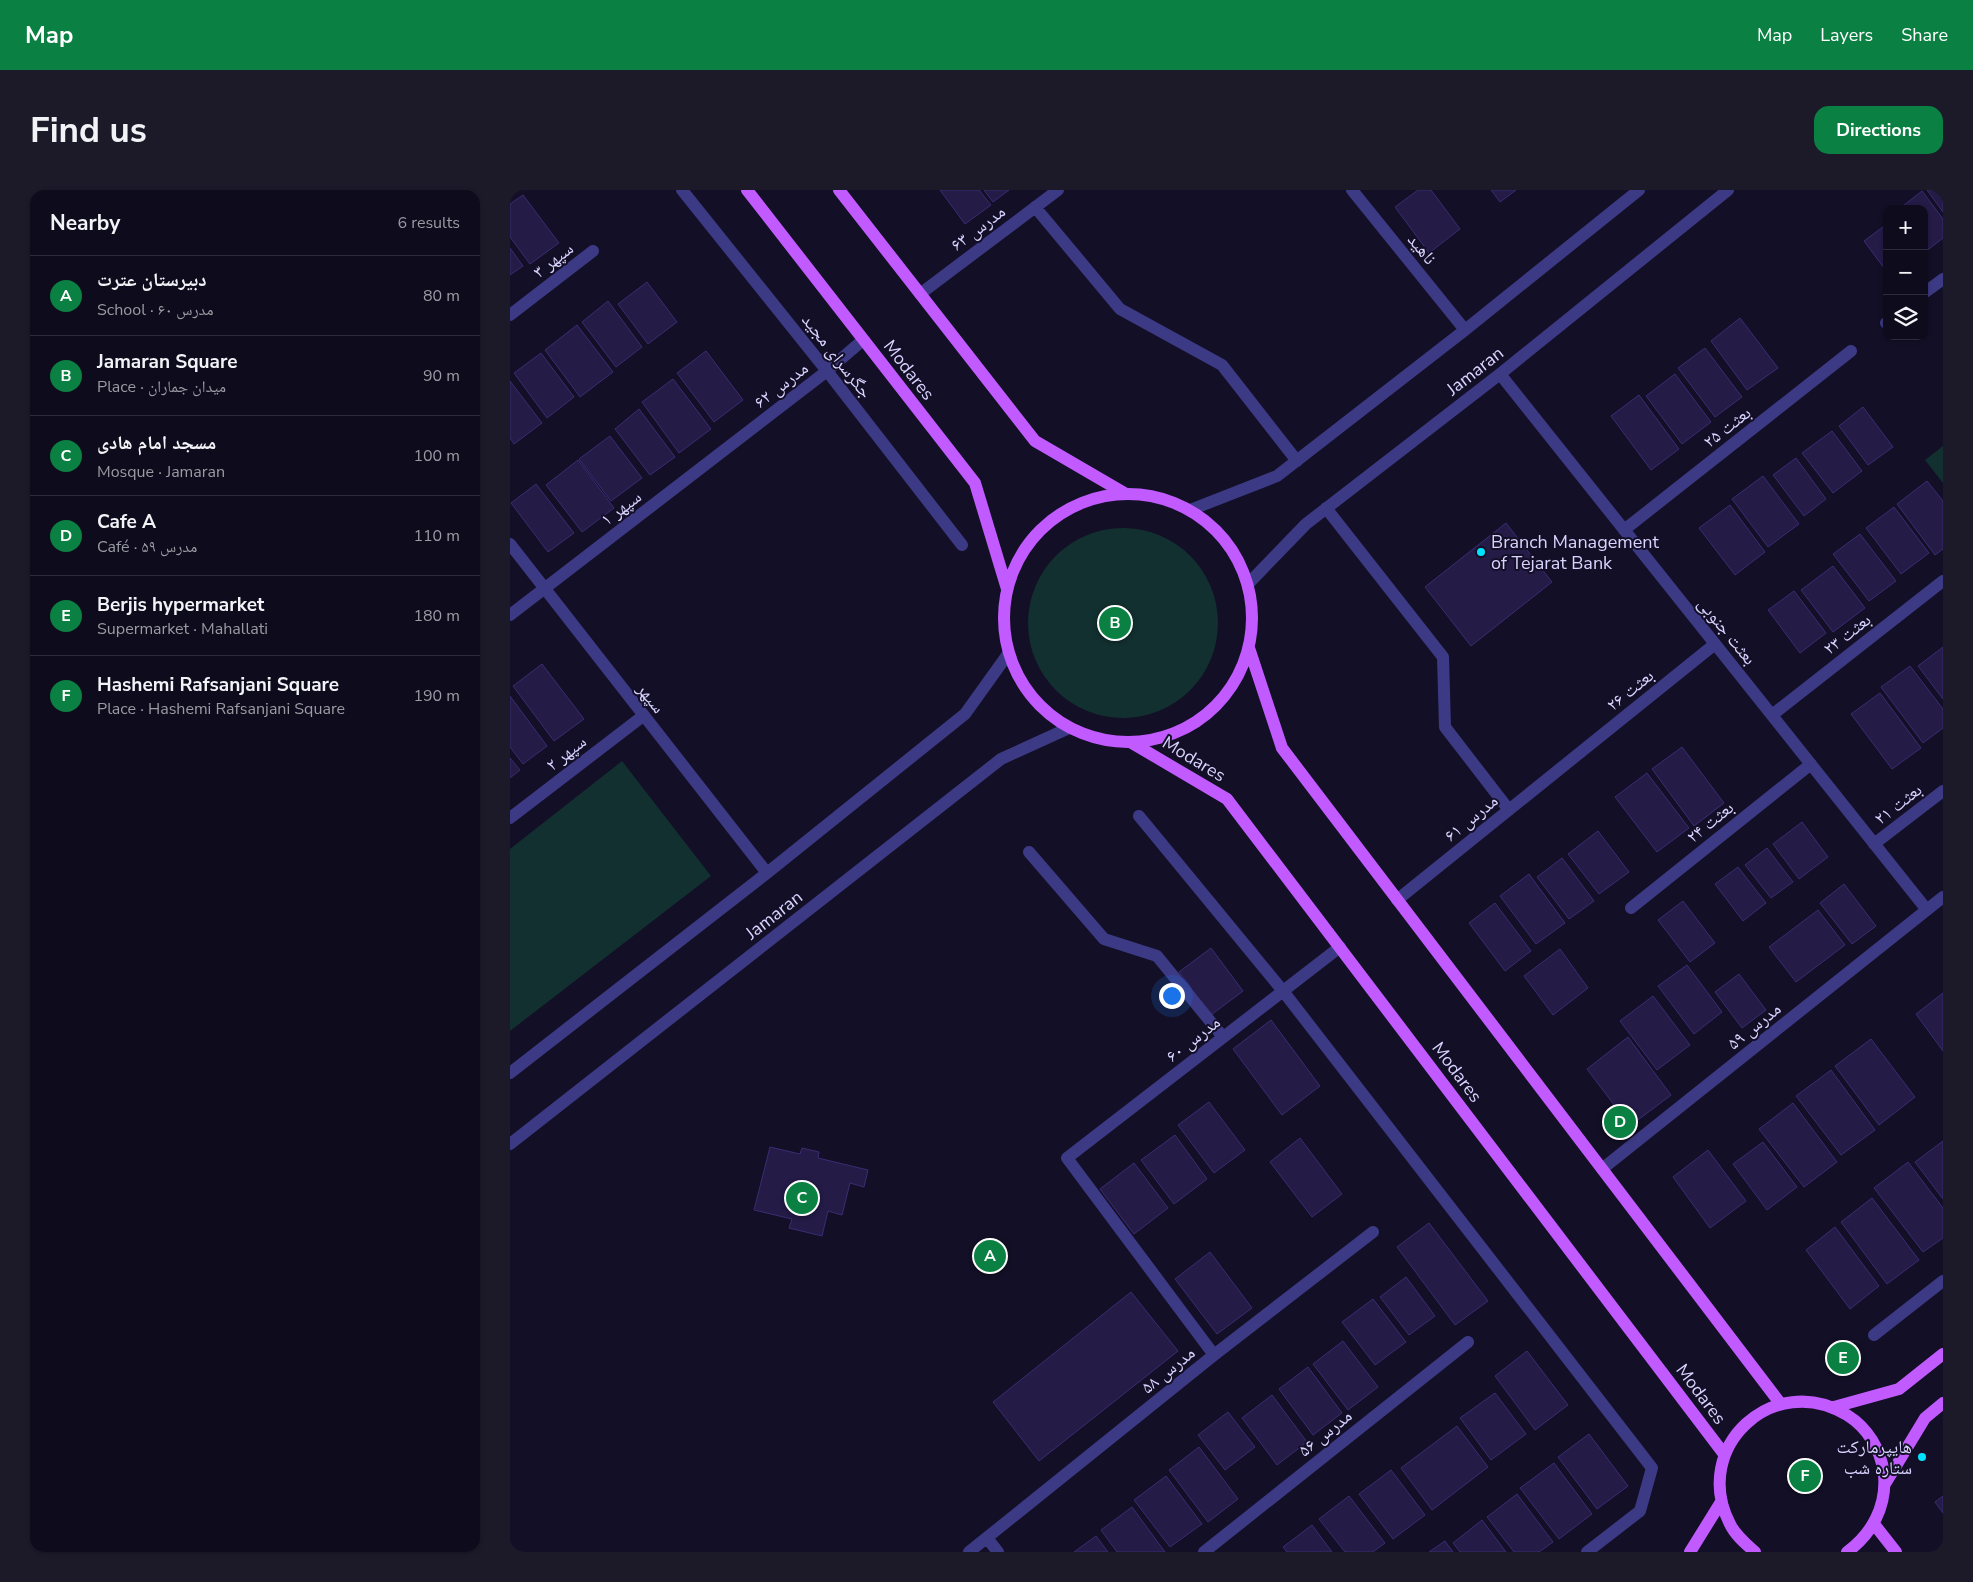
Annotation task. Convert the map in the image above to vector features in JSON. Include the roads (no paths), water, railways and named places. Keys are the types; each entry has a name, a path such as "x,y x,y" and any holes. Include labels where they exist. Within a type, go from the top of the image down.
{"main road":[{"name":"Modares","path":"746,190 974,482 1007,589"},
{"path":"839,190 1035,441 1126,494"},
{"path":"1126,494 1159,498 1190,510 1215,529 1236,554 1248,584 1253,616 1249,648 1237,678 1218,704 1193,724 1164,738 1132,743 1099,740 1069,728 1042,709 1022,684 1008,654 1004,622 1007,589 1019,559 1038,532 1064,512 1094,499 1126,494"},
{"path":"1249,648 1282,748 1780,1403"},
{"name":"Modares","path":"1132,743 1227,799 1724,1454"},
{"path":"1834,1407 1899,1389 1943,1354"},
{"path":"1755,1552 1741,1540 1730,1525 1721,1502 1719,1478 1724,1454 1737,1432 1757,1414 1780,1403 1807,1401 1834,1407 1856,1421 1873,1440 1882,1464 1885,1484 1882,1505 1874,1524 1860,1543 1847,1552"},
{"path":"1885,1484 1925,1418 1943,1403"},
{"path":"1690,1552 1721,1502"},
{"path":"1874,1524 1896,1552"}],"street":[{"name":"جگرسرای مجید","path":"682,190 827,371 962,545"},
{"name":"مدرس ۶۳","path":"920,294 1058,190"},
{"name":"ناهید","path":"1352,190 1465,330"},
{"path":"1190,510 1277,476 1465,330 1639,190"},
{"name":"Jamaran","path":"1248,584 1306,524 1500,374 1728,190"},
{"path":"1035,207 1120,309 1222,365 1297,461"},
{"name":"سپهر ۳","path":"510,315 594,251"},
{"path":"1928,290 1943,279"},
{"name":"مدرس ۶۲","path":"718,455 827,371 863,340"},
{"name":"بعثت ۲۵","path":"1624,530 1851,351"},
{"name":"بعثت جنوبی","path":"1500,374 1927,910"},
{"name":"سپهر ۱","path":"510,615 718,455"},
{"path":"1326,508 1443,657 1444,727 1509,810"},
{"name":"سپهر","path":"510,544 766,873"},
{"name":"بعثت ۲۳","path":"1772,715 1943,581"},
{"name":"بعثت ۲۶","path":"1567,763 1715,644"},
{"path":"510,1073 766,873 965,714 1008,654"},
{"name":"سپهر ۲","path":"510,818 643,716"},
{"name":"Jamaran","path":"510,1144 1001,759 1069,728"},
{"name":"مدرس ۶۱","path":"1397,900 1567,763"},
{"name":"بعثت ۲۴","path":"1631,908 1811,764"},
{"name":"بعثت ۲۱","path":"1874,844 1943,791"},
{"path":"1140,816 1282,992 1652,1468 1640,1511 1587,1552"},
{"path":"1030,852 1104,940 1157,956 1223,1037"},
{"name":"مدرس ۵۹","path":"1602,1169 1943,897"},
{"name":"مدرس ۶۰","path":"1214,1355 1066,1158 1340,947"},
{"name":"مدرس ۵۸","path":"969,1552 1214,1355 1373,1232"},
{"path":"1874,1335 1943,1281"},
{"name":"مدرس ۵۶","path":"1204,1552 1468,1342"},
{"path":"987,1538 998,1552"}],"place":[{"name":"Branch Management of Tejarat Bank","path":"1481,552"},
{"name":"Jamaran Square","path":"1115,623"},
{"name":"Cafe A","path":"1620,1122"},
{"name":"مسجد امام هادی","path":"802,1198"},
{"name":"دبیرستان عترت","path":"990,1256"},
{"name":"Berjis hypermarket","path":"1843,1358"},
{"name":"هایپرمارکت ستاره شب","path":"1922,1457"},
{"name":"Hashemi Rafsanjani Square","path":"1805,1476"}]}
